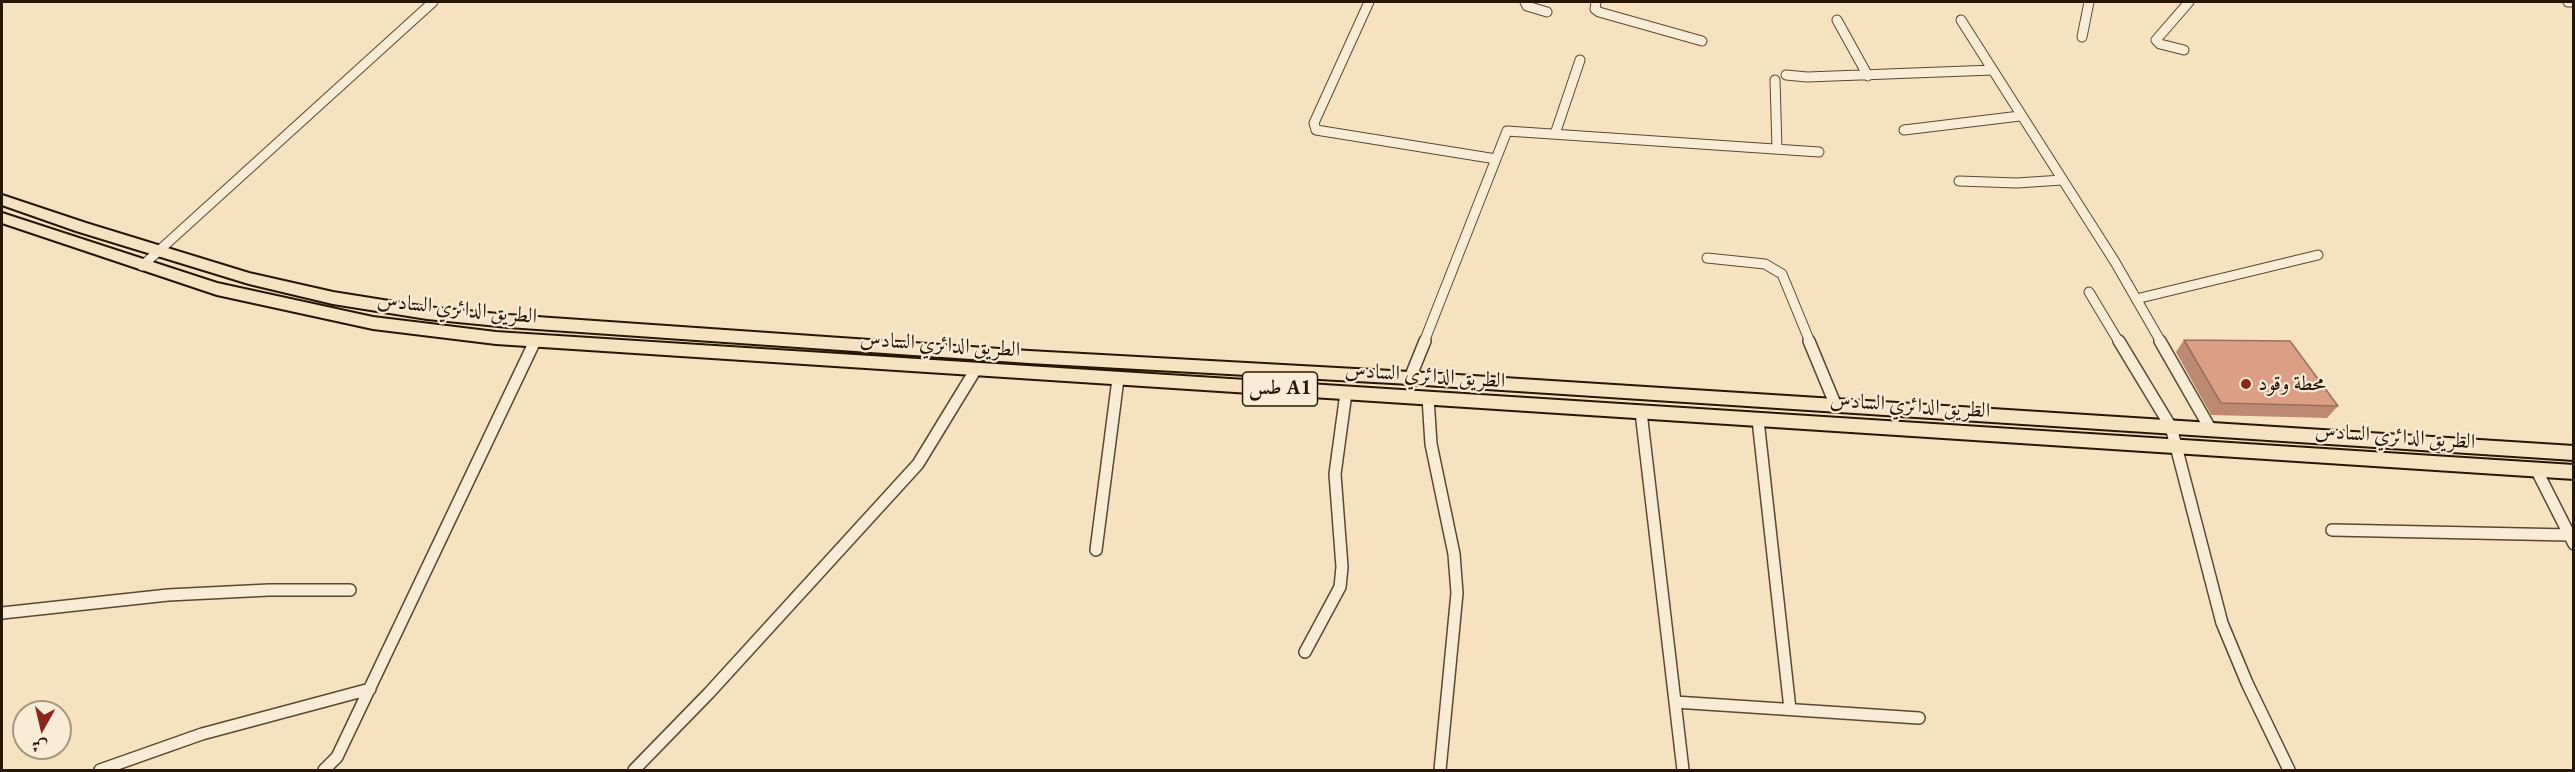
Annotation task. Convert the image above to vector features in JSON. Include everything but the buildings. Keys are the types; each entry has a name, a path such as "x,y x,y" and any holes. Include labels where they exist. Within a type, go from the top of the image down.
{"highway":[{"name":"الطريق الدائري السادس","path":"2,200 160,252 249,278 308,292 427,313 508,321 1029,357 1410,378 2574,453"},
{"name":"الطريق الدائري السادس","path":"2,218 217,289 293,307 416,329 496,338 2175,445 2572,473"},
{"path":"293,307 308,292"},
{"path":"496,338 508,321"},
{"path":"1454,382 1454,400"}],"street":[{"path":"142,266 433,2"},
{"path":"1369,2 1314,123 1316,130 1496,159"},
{"path":"1525,2 1527,6 1547,12"},
{"path":"1596,2 1595,9 1599,12 1702,41"},
{"path":"2082,37 2089,2"},
{"path":"2184,50 2160,44 2156,40 2189,2"},
{"path":"2568,2 2574,2"},
{"path":"1838,20 1868,76"},
{"path":"1961,20 2136,299 2211,430"},
{"path":"1555,134 1580,60"},
{"path":"1786,75 1868,76 1993,70"},
{"path":"1775,80 1777,149"},
{"path":"1904,130 2020,116"},
{"path":"1410,378 1507,131 1819,152"},
{"path":"1959,181 2017,183 2062,180"},
{"path":"2136,299 2318,255"},
{"path":"1707,258 1765,264 1782,274 1836,406"},
{"path":"2089,292 2171,428 2222,623 2247,683 2289,771"},
{"path":"324,771 337,757 535,341"},
{"path":"634,771 709,693 918,464 976,369"},
{"path":"1096,550 1118,379"},
{"path":"1305,652 1340,587 1342,567 1335,474 1346,393"},
{"path":"1428,399 1431,444 1454,554 1457,593 1440,771"},
{"path":"1641,412 1683,771"},
{"path":"1758,420 1790,709"},
{"path":"2332,530 2571,540 2536,469"},
{"path":"2,613 168,595 269,590 350,590"},
{"path":"100,771 202,734 370,689"},
{"path":"1675,702 1919,718"}],"place":[{"name":"محطة وقود","path":"2246,384"}]}
